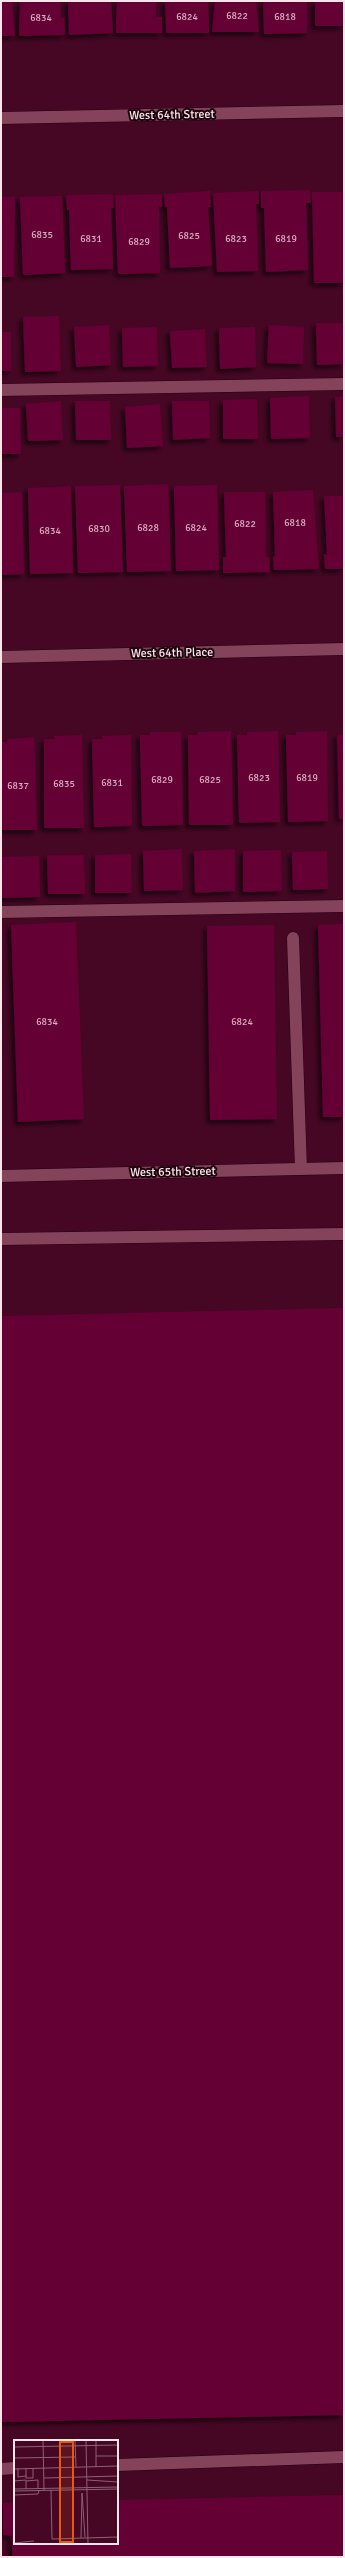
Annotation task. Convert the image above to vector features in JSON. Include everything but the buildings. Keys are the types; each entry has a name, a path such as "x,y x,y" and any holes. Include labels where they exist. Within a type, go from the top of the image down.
{"street":[{"name":"West 64th Street","path":"1,118 344,111"},
{"path":"1,390 344,384"},
{"name":"West 64th Place","path":"1,657 344,649"},
{"path":"1,912 344,906"},
{"path":"293,938 300,1169"},
{"name":"West 65th Street","path":"1,1176 344,1168"},
{"path":"1,1239 344,1234"},
{"path":"118,2465 344,2457"},
{"path":"1,2468 14,2468"}]}
